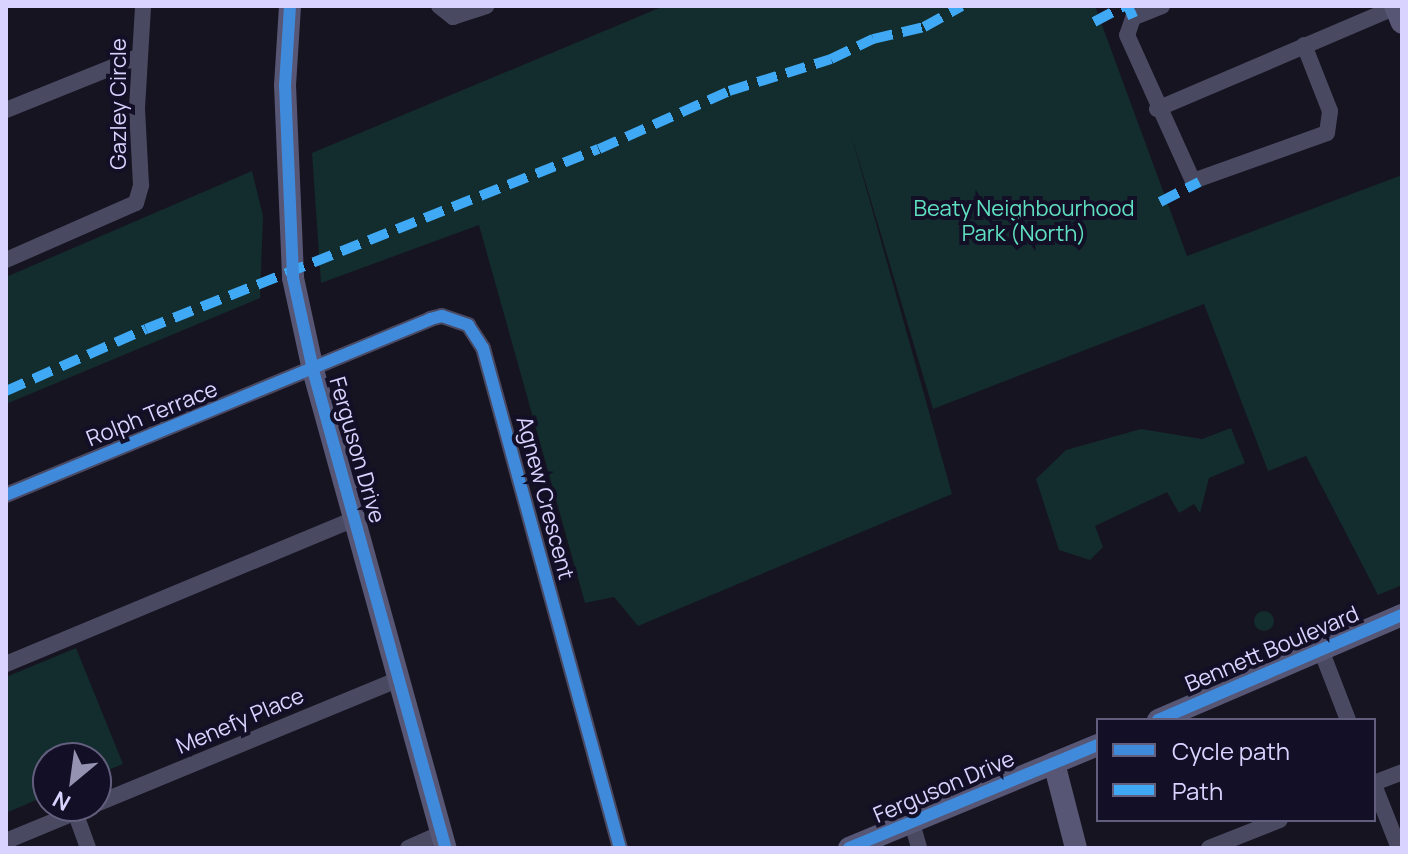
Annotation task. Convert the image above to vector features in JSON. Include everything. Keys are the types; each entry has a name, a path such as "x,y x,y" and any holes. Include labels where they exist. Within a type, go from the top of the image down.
{"street":[{"name":"Gazley Circle","path":"6,260 136,203 141,185 138,57 143,6"},
{"name":"Ferguson Drive","path":"290,6 285,85 293,278 313,370 444,840"},
{"path":"439,6 453,17 486,6"},
{"path":"1162,6 1133,18 1127,35 1189,178 1199,182 1321,138 1332,123 1330,111 1304,45"},
{"path":"1157,109 1396,6 1402,23"},
{"path":"6,110 138,57"},
{"name":"Agnew Crescent","path":"313,370 442,316 456,318 478,335 620,848"},
{"name":"Rolph Terrace","path":"6,495 313,370"},
{"path":"6,664 356,518"},
{"name":"Bennett Boulevard","path":"1163,718 1402,615"},
{"path":"1321,650 1347,718"},
{"name":"Menefy Place","path":"112,798 401,678"},
{"path":"1076,848 1054,763 1096,746"},
{"name":"Ferguson Drive","path":"849,848 1054,763"},
{"path":"1376,783 1402,772"},
{"path":"1376,789 1399,848"},
{"name":"Menefy Place","path":"6,841 51,822"},
{"path":"79,822 88,848"},
{"path":"1220,846 1275,822"},
{"path":"912,823 919,848"},
{"path":"408,848 444,840"}],"green space":[{"name":"Beaty Neighbourhood Park (North)","path":"664,6 1095,6 1187,256 1402,175 1402,585 1378,595 1306,456 1268,471 1204,304 933,409 851,134 952,494 638,626 614,597 585,603 479,225 321,283 312,153"},
{"path":"252,171 263,216 260,298 6,404 6,277"},
{"path":"1231,428 1245,463 1209,478 1200,513 1194,504 1179,513 1167,492 1095,526 1103,547 1090,560 1059,550 1036,479 1066,450 1141,429 1202,439"},
{"path":"1264,611 1271,614 1274,621 1271,628 1264,631 1257,628 1254,621 1257,614"},
{"path":"76,648 123,764 112,768 112,742 32,742 32,802 6,813 6,677"}],"marked path":[{"path":"6,391 146,329 599,149 729,91 831,59 873,39 924,27 962,6"},
{"path":"1094,22 1124,6"},
{"path":"1128,6 1133,18"},
{"path":"1160,202 1199,182"}],"cycle path":[{"path":"290,6 285,85 293,278 313,370 446,848"},
{"path":"6,495 430,319 442,316 468,325 483,348 620,848"},
{"path":"1163,718 1402,615"},
{"path":"849,848 1096,746"}]}
